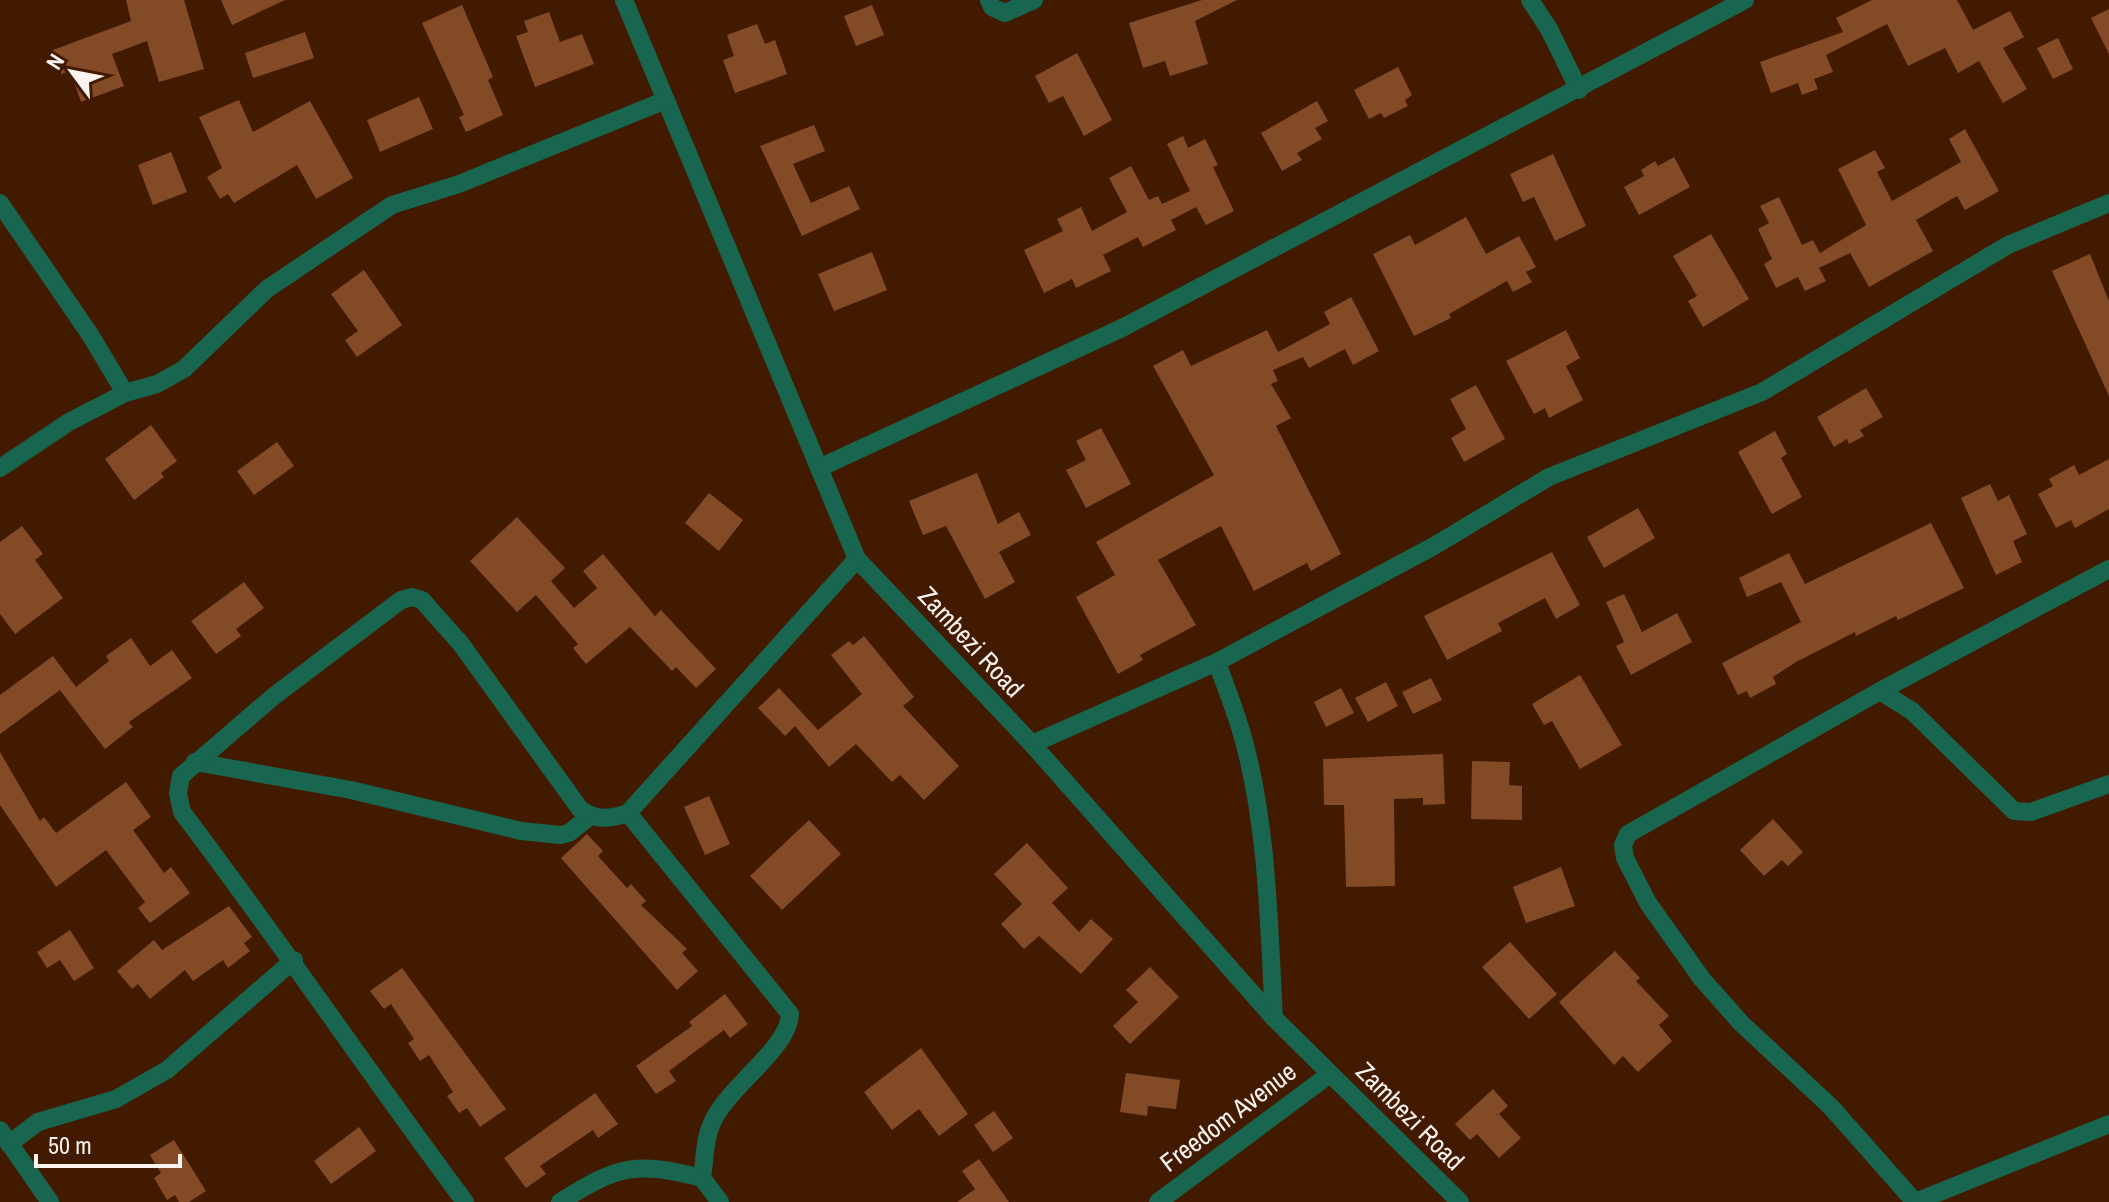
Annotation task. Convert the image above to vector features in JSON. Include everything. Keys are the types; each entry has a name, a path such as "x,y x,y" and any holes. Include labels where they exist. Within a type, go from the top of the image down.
{"street":[{"name":"Zambezi Road","path":"624,0 857,559 1032,744 1274,1018 1460,1202"},
{"path":"989,0 992,7 1005,13 1034,0"},
{"path":"1530,0 1549,29 1579,90"},
{"path":"819,468 1122,328 1745,0"},
{"path":"0,468 69,422 125,393 157,384 184,369 267,289 392,205 459,184 666,100"},
{"path":"0,203 125,393"},
{"path":"1032,744 1217,662 1434,546 1549,477 1762,392 2008,245 2109,203"},
{"path":"465,1202 378,1085 294,960 182,812 178,785 195,762 363,628 401,600 412,597 422,600 461,644 580,809 590,816 606,819 628,813 857,559"},
{"path":"2109,569 1880,691 1628,834 1623,845 1625,858 1648,903 1702,979 1741,1023 1831,1107 1915,1202 2109,1124"},
{"path":"1217,662 1239,723 1253,783 1265,881 1274,1018"},
{"path":"1880,691 1912,711 2014,811 2031,812 2109,784"},
{"path":"195,762 351,790 521,831 560,835 569,833 590,816"},
{"path":"628,813 790,1014 787,1033 729,1095 712,1123 702,1178"},
{"path":"50,1202 5,1137 38,1122 105,1103 167,1070 294,960"},
{"name":"Freedom Avenue","path":"1158,1202 1330,1074"},
{"path":"560,1202 596,1179 625,1168 670,1170 702,1178 720,1202"}],"building":[{"path":"126,0 184,0 204,69 159,82 147,41 112,54 124,86 81,102 70,71 61,74 53,50 131,21"},
{"path":"221,0 285,0 232,25"},
{"path":"1202,0 1237,0 1195,21 1208,64 1170,76 1165,61 1143,68 1129,23"},
{"path":"1872,0 1957,0 1973,30 2010,11 2024,37 2003,48 2027,89 2003,103 1979,61 1958,73 1945,48 1908,66 1887,24 1826,55 1833,72 1814,79 1818,89 1802,95 1798,83 1771,93 1760,62 1843,32 1836,18"},
{"path":"462,5 493,77 488,80 503,115 466,132 459,117 464,115 422,23"},
{"path":"872,5 884,35 856,46 844,16"},
{"path":"2109,9 2109,54 2091,18"},
{"path":"549,12 560,42 582,34 594,64 535,87 516,36 528,32 524,21"},
{"path":"757,24 765,44 775,40 787,74 735,93 723,60 734,56 727,35"},
{"path":"305,32 314,58 253,78 245,53"},
{"path":"2058,38 2073,69 2053,79 2037,48"},
{"path":"1077,53 1112,120 1084,136 1063,96 1049,103 1035,76"},
{"path":"1398,67 1412,95 1405,100 1408,106 1384,118 1381,113 1369,119 1354,90"},
{"path":"419,97 433,129 380,152 367,120"},
{"path":"239,100 253,132 310,101 353,178 316,199 297,165 234,203 228,194 220,199 207,177 222,168 199,117"},
{"path":"1317,101 1328,121 1315,128 1322,139 1297,153 1302,160 1282,171 1261,133"},
{"path":"814,125 825,151 793,164 811,203 849,186 860,209 802,236 760,146"},
{"path":"1965,129 1999,191 1965,210 1957,196 1916,220 1933,251 1869,287 1850,253 1819,268 1826,281 1805,291 1798,277 1776,288 1764,264 1772,259 1758,229 1769,223 1760,206 1779,197 1802,245 1813,240 1820,253 1866,225 1838,169 1875,150 1885,168 1877,172 1892,201 1961,162 1949,139"},
{"path":"1183,136 1188,148 1205,139 1218,165 1213,167 1234,211 1206,225 1196,207 1171,220 1176,230 1143,247 1138,237 1103,255 1111,271 1076,288 1072,279 1044,293 1024,250 1063,231 1057,219 1081,207 1092,231 1127,212 1109,178 1131,166 1149,200 1158,196 1162,204 1190,191 1167,144"},
{"path":"171,152 187,192 153,205 138,165"},
{"path":"1553,154 1586,226 1555,241 1534,197 1523,202 1510,174"},
{"path":"1674,157 1690,187 1639,215 1624,187 1644,176 1641,170 1655,161 1658,166"},
{"path":"1466,217 1486,254 1519,236 1536,267 1526,272 1532,282 1513,292 1507,281 1449,314 1451,318 1414,336 1373,254 1410,235 1415,245"},
{"path":"1711,234 1749,299 1703,327 1688,301 1697,296 1673,256"},
{"path":"872,252 887,290 834,311 818,274"},
{"path":"2090,254 2109,301 2109,396 2052,271"},
{"path":"364,270 402,325 357,357 345,340 358,331 331,294"},
{"path":"1351,297 1379,351 1353,365 1345,349 1309,368 1303,357 1273,370 1278,381 1271,384 1291,418 1276,426 1341,554 1311,571 1307,563 1254,591 1221,526 1191,542 1158,560 1196,625 1140,655 1143,660 1118,674 1076,597 1115,575 1096,542 1214,475 1153,366 1183,350 1191,366 1267,330 1278,352 1330,324 1324,312"},
{"path":"1566,330 1580,358 1566,366 1583,400 1549,418 1545,408 1534,414 1506,361"},
{"path":"1476,385 1505,439 1464,462 1451,438 1466,429 1450,399"},
{"path":"1866,388 1883,417 1860,430 1864,436 1849,444 1847,439 1834,447 1817,417"},
{"path":"151,425 177,461 161,473 164,477 134,500 105,459"},
{"path":"1101,428 1131,484 1086,508 1066,470 1086,460 1076,441"},
{"path":"1775,431 1787,454 1781,458 1802,497 1772,514 1738,452"},
{"path":"277,442 294,466 254,495 237,471"},
{"path":"2109,459 2109,509 2075,528 2071,520 2056,528 2038,494 2053,486 2049,479 2074,465 2079,475"},
{"path":"977,473 998,524 1019,512 1031,535 999,552 1015,582 985,599 946,526 923,535 909,501"},
{"path":"1990,484 1998,501 2009,495 2027,534 2013,541 2022,562 1996,575 1961,498"},
{"path":"709,493 743,520 719,551 685,523"},
{"path":"1638,508 1655,538 1604,568 1587,537"},
{"path":"517,517 565,568 551,581 574,608 597,588 583,571 603,554 655,616 661,610 716,669 696,688 676,667 672,671 630,627 586,664 573,648 578,644 536,595 517,612 470,561"},
{"path":"1931,523 1964,588 1898,620 1896,616 1856,636 1855,632 1796,662 1773,677 1776,684 1750,698 1747,691 1738,695 1722,663 1801,622 1781,582 1747,597 1739,578 1789,553 1805,584"},
{"path":"22,526 43,554 35,560 63,598 15,634 0,614 0,542"},
{"path":"1552,552 1580,605 1556,619 1545,598 1498,623 1502,631 1447,660 1424,616"},
{"path":"244,582 264,608 236,629 241,636 216,654 191,621"},
{"path":"1624,594 1642,632 1677,613 1692,642 1631,675 1616,646 1624,642 1606,602"},
{"path":"864,636 914,697 903,706 959,766 924,800 900,775 892,782 856,744 829,767 795,726 785,736 758,708 779,688 818,730 862,694 831,655 849,641 853,645"},
{"path":"131,638 150,666 172,650 192,678 129,722 133,727 105,749 60,690 0,734 0,695 53,656 76,687 109,661 106,656"},
{"path":"1580,675 1622,745 1580,769 1552,721 1544,725 1532,704"},
{"path":"1431,678 1442,700 1413,714 1402,692"},
{"path":"1386,682 1398,706 1368,722 1355,698"},
{"path":"1341,688 1354,713 1326,727 1314,702"},
{"path":"0,752 40,821 44,817 56,833 126,782 151,817 133,830 164,873 171,867 190,893 150,923 138,908 145,902 106,850 56,887 0,805"},
{"path":"1443,754 1445,804 1423,805 1423,798 1394,799 1395,886 1346,887 1344,805 1324,805 1323,759"},
{"path":"1472,761 1510,762 1509,785 1522,786 1522,820 1471,819"},
{"path":"709,796 730,844 705,855 684,807"},
{"path":"1773,819 1803,852 1788,866 1782,860 1764,876 1740,850"},
{"path":"809,820 841,854 782,910 750,876"},
{"path":"587,834 603,851 598,856 627,888 631,884 646,901 641,905 687,949 682,953 698,971 677,990 561,858"},
{"path":"1027,843 1068,888 1052,903 1079,932 1091,919 1113,939 1081,974 1039,936 1024,949 1001,924 1022,904 994,874"},
{"path":"1561,867 1575,906 1526,923 1513,887"},
{"path":"229,906 252,937 244,943 250,951 228,968 223,960 193,981 185,970 150,999 138,984 132,989 117,971 154,940 162,950"},
{"path":"70,930 94,968 74,981 60,960 47,968 37,952"},
{"path":"1510,942 1557,994 1529,1019 1482,967"},
{"path":"1615,951 1640,978 1636,981 1669,1016 1659,1025 1672,1041 1638,1072 1623,1056 1614,1065 1559,1002"},
{"path":"1150,967 1179,997 1130,1044 1113,1026 1138,1002 1126,990"},
{"path":"402,968 506,1109 480,1127 467,1108 459,1113 447,1096 453,1092 429,1055 420,1061 408,1043 414,1039 391,1004 384,1009 370,991"},
{"path":"725,994 748,1024 730,1038 724,1030 669,1071 676,1081 656,1094 636,1066 692,1026 689,1022"},
{"path":"921,1048 968,1114 939,1136 919,1109 892,1130 864,1092"},
{"path":"1126,1073 1180,1080 1176,1109 1148,1106 1147,1116 1120,1112"},
{"path":"1493,1089 1508,1106 1499,1114 1521,1138 1499,1158 1477,1134 1470,1140 1455,1124"},
{"path":"595,1093 618,1124 598,1138 593,1130 540,1166 546,1174 526,1188 504,1158"},
{"path":"994,1111 1013,1138 993,1152 974,1125"},
{"path":"359,1127 376,1151 331,1184 314,1161"},
{"path":"174,1140 206,1191 189,1202 179,1202 175,1195 167,1200 154,1178 161,1173 150,1155"},
{"path":"979,1159 1009,1202 957,1202 975,1189 962,1171"}]}
